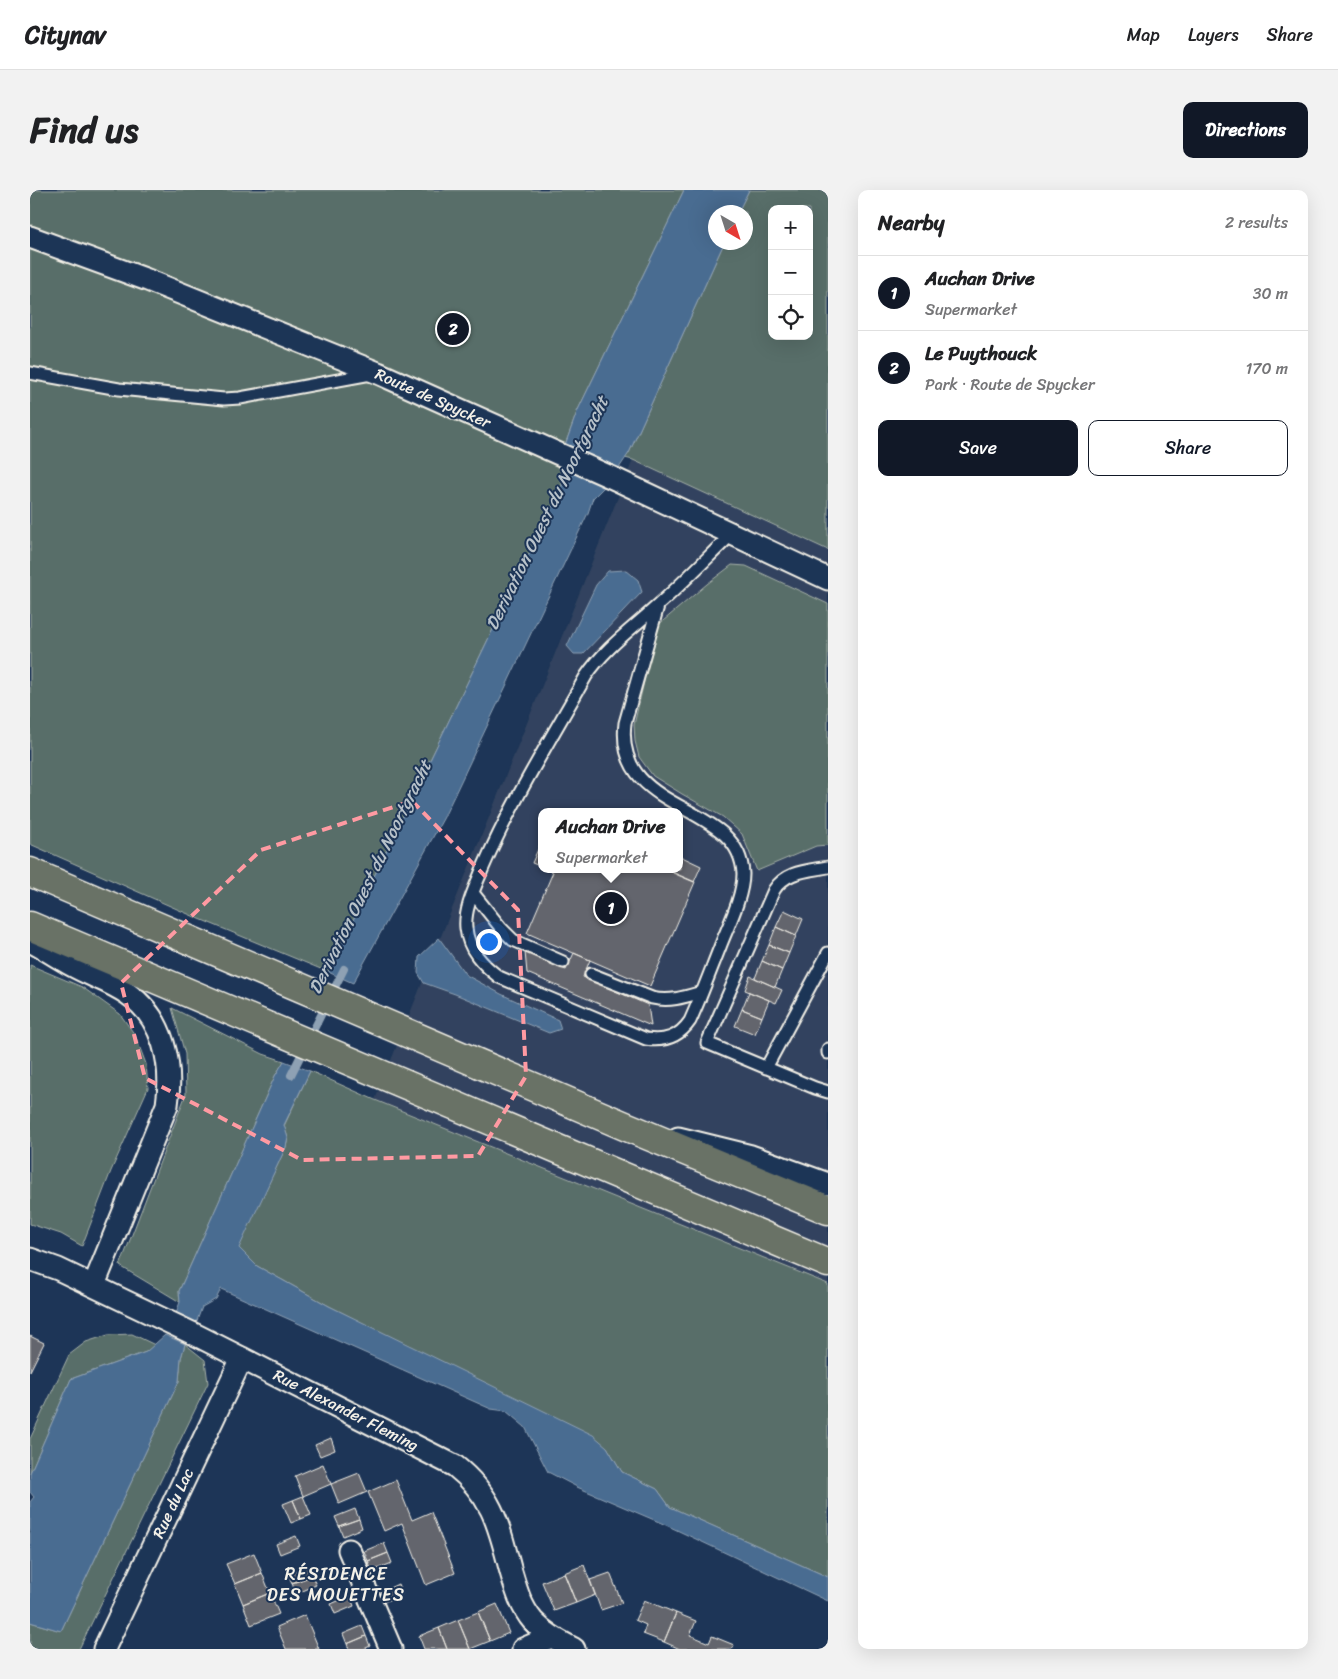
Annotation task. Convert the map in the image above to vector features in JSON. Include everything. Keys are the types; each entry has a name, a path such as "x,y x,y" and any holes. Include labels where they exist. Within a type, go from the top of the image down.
{"main road":[{"path":"30,872 625,1126 828,1210"},
{"path":"30,926 828,1264"}],"street":[{"name":"Route de Spycker","path":"30,237 145,279 378,373 615,479 828,579"},
{"path":"30,941 130,996 148,1013 155,1024 168,1060 170,1081 167,1105 94,1285"},
{"path":"625,1126 751,1156 828,1184"},
{"name":"Rue Alexander Fleming","path":"30,1259 94,1285 446,1460 464,1473 480,1490 496,1518 521,1601 533,1620 552,1637 574,1649"},
{"name":"Rue du Lac","path":"104,1649 242,1358"},
{"path":"349,1550 390,1649"},
{"path":"523,1649 552,1637"}],"lane":[{"path":"30,373 119,389 224,399 240,398 378,373"},
{"path":"683,808 731,840 740,857 743,875 739,896 702,992 690,1021 680,1033 673,1037 656,1041 646,1039 499,977 478,958 468,938 466,921 473,893 496,838 586,676 603,654 658,606 732,534"},
{"path":"658,606 624,732 627,756 636,775 647,786 683,808"},
{"path":"828,867 795,872 778,883 706,1043 828,1092"},
{"path":"473,893 513,940 563,962"},
{"path":"766,1068 828,953"},
{"path":"591,974 661,1000 682,998 702,992"}],"highlighted area":[{"path":"412,801 518,910 526,1076 478,1156 302,1160 145,1078 121,983 261,850"}],"shaded area":[{"path":"684,190 749,190 742,205 708,205 708,250 721,250 629,453 611,480 593,498 588,513 444,817 353,983 328,972 562,486 565,445 577,412"},
{"path":"633,460 828,550 828,1284 375,1100"},
{"path":"626,570 638,580 642,592 583,654 574,654 567,646 596,585 608,571"},
{"path":"439,938 466,975 501,994 558,1020 561,1029 549,1033 424,983 418,973 419,957"},
{"path":"284,1061 310,1071 284,1125 288,1138 286,1147 239,1248 257,1266 329,1306 593,1435 607,1447 622,1472 657,1489 670,1507 828,1577 828,1601 548,1472 525,1427 506,1411 491,1409 221,1289 216,1299 202,1307 195,1326 175,1316 180,1302 179,1291 275,1076"},
{"path":"165,1335 185,1344 181,1358 179,1381 61,1631 30,1622 30,1502 34,1497 30,1492 30,1473 71,1379 146,1352"}],"green space":[{"path":"30,190 684,190 577,412 565,445 562,486 328,972 195,917 30,844"},
{"path":"749,190 828,190 828,550 625,458 629,453 721,250 753,250 753,205 742,205"},
{"path":"732,565 746,566 828,604 828,845 816,846 757,871 742,834 723,817 653,776 639,757 635,741 634,725 657,626"},
{"path":"30,965 82,987 120,1014 135,1035 146,1064 148,1088 111,1171 82,1246 61,1234 30,1224"},
{"path":"172,1008 263,1054 284,1061 275,1076 179,1291 180,1302 120,1266 186,1094 185,1054"},
{"path":"310,1071 375,1100 828,1284 828,1577 670,1507 657,1489 622,1472 607,1447 329,1306 257,1266 238,1248 286,1147 288,1138 284,1126"},
{"path":"132,1334 155,1345 146,1352 71,1379 30,1473 30,1439 69,1355 86,1342 108,1335"},
{"path":"185,1344 205,1360 208,1383 79,1649 30,1649 30,1622 61,1631 179,1381 181,1358"}],"building":[{"path":"538,849 538,865 532,863"},
{"path":"683,857 701,866 694,882 673,873 683,873"},
{"path":"553,873 674,873 695,882 650,986 527,933"},
{"path":"784,910 803,919 796,936 776,927"},
{"path":"776,927 796,936 789,953 769,945"},
{"path":"769,945 789,953 782,970 762,961"},
{"path":"525,952 566,970 574,953 590,960 583,977 648,1005 651,1026 527,973"},
{"path":"762,961 782,970 775,987 755,978"},
{"path":"750,976 782,990 776,1003 745,990"},
{"path":"749,992 769,1000 762,1017 742,1009"},
{"path":"742,1009 762,1017 755,1034 735,1026"},
{"path":"30,1336 44,1343 30,1371"},
{"path":"331,1438 335,1450 320,1456 315,1445"},
{"path":"323,1464 331,1484 303,1496 295,1476"},
{"path":"359,1473 367,1492 339,1504 331,1484"},
{"path":"396,1480 412,1520 431,1512 455,1573 426,1585 402,1523 384,1531 368,1492"},
{"path":"303,1496 311,1515 301,1519 293,1500"},
{"path":"293,1500 301,1519 291,1523 283,1504"},
{"path":"355,1509 359,1519 339,1526 335,1517"},
{"path":"359,1519 362,1528 343,1536 339,1526"},
{"path":"296,1536 300,1546 280,1554 276,1544"},
{"path":"384,1543 388,1553 368,1561 364,1551"},
{"path":"254,1553 262,1573 235,1584 226,1564"},
{"path":"388,1553 392,1563 372,1571 368,1561"},
{"path":"584,1565 595,1595 576,1603 564,1573"},
{"path":"308,1566 312,1576 292,1583 288,1574"},
{"path":"262,1573 270,1593 243,1604 235,1584"},
{"path":"564,1573 576,1603 554,1611 542,1582"},
{"path":"610,1573 622,1603 601,1610 590,1580"},
{"path":"312,1576 316,1585 296,1594 292,1583"},
{"path":"398,1584 402,1594 384,1602 381,1592"},
{"path":"270,1593 279,1614 251,1625 243,1604"},
{"path":"350,1596 354,1606 335,1614 331,1604"},
{"path":"644,1600 676,1613 664,1642 643,1634 646,1625 635,1620"},
{"path":"497,1604 509,1633 490,1641 478,1612"},
{"path":"478,1612 490,1641 470,1649 458,1620"},
{"path":"676,1613 696,1621 690,1635 709,1643 712,1636 734,1645 732,1649 680,1649 664,1642"},
{"path":"305,1615 319,1649 286,1649 277,1627"},
{"path":"458,1620 470,1649 447,1649 439,1628"},
{"path":"362,1626 366,1636 347,1644 343,1634"},
{"path":"439,1628 447,1649 424,1649 419,1636"},
{"path":"366,1636 370,1646 364,1649 349,1649 347,1644"}],"waterway":[{"name":"Derivation Ouest du Noortgracht","path":"291,1075 344,969"}],"place":[{"name":"Le Puythouck","path":"453,329"},
{"name":"Auchan Drive","path":"611,908"}],"district":[{"name":"RÉSIDENCE DES MOUETTES","path":"336,1584"}]}
